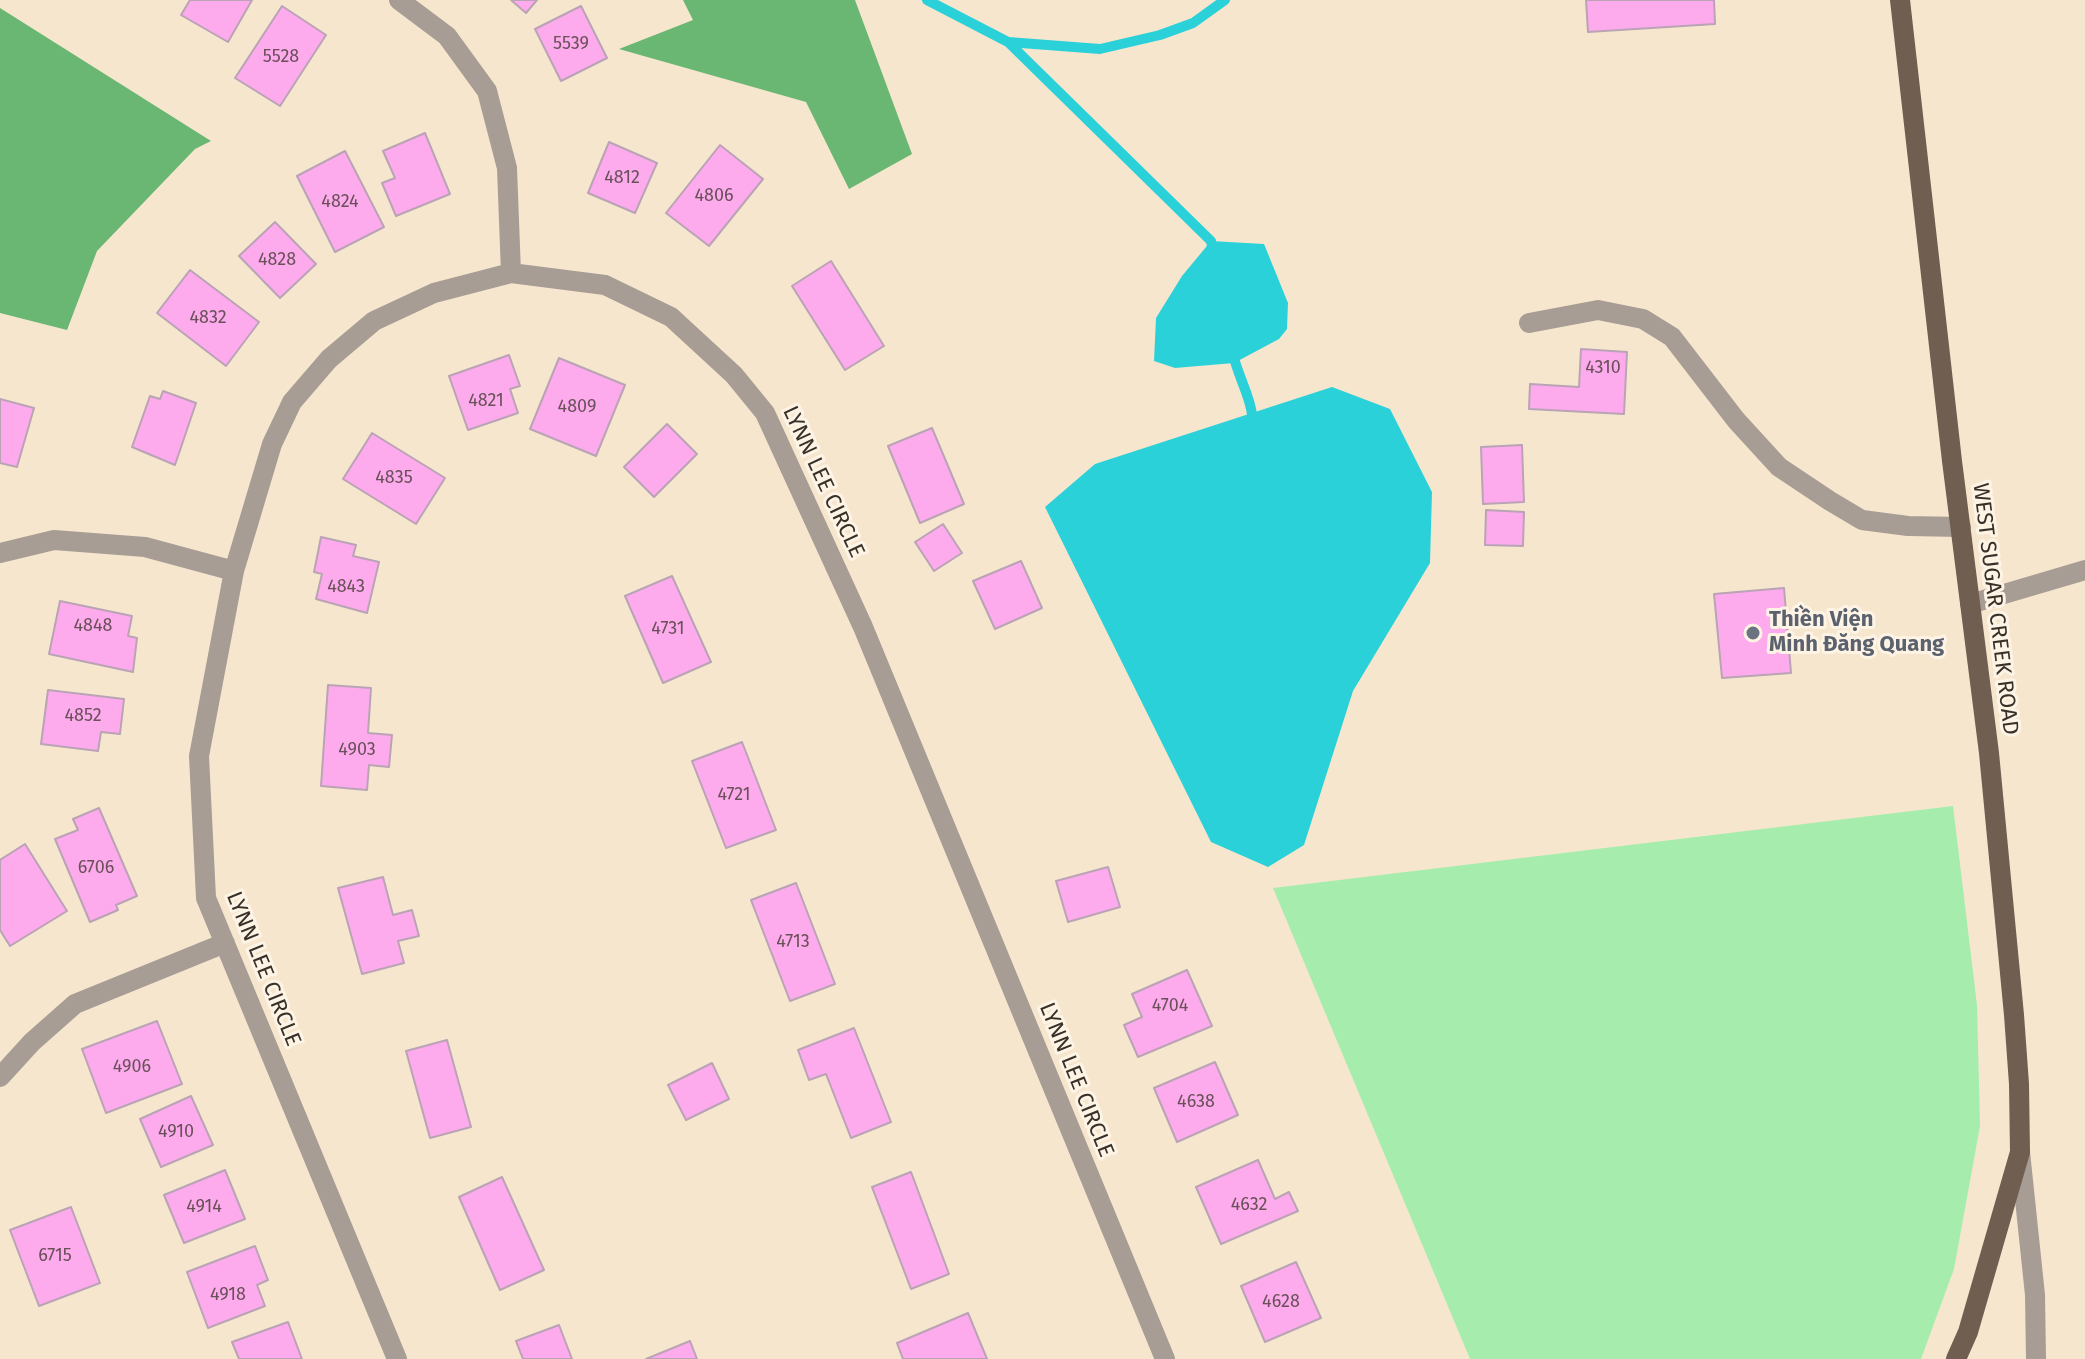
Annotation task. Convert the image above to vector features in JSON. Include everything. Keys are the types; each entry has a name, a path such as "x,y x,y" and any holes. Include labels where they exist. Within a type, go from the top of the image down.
{"main road":[{"name":"WEST SUGAR CREEK ROAD","path":"1900,0 1989,753 2019,1084 2020,1152 1968,1332 1956,1359"}],"street":[{"path":"399,0 447,36 487,91 507,168 511,273"},
{"name":"LYNN LEE CIRCLE","path":"397,1359 206,898 199,756 234,571 272,444 292,402 329,359 374,321 434,293 511,273 605,285 671,317 734,375 765,413 863,627 1165,1359"},
{"path":"1529,323 1598,310 1643,319 1672,337 1736,420 1779,467 1830,501 1862,520 1908,526 1961,527"},
{"path":"0,553 54,540 145,547 234,571"},
{"path":"1970,604 2085,570"},
{"path":"0,1077 32,1042 75,1004 225,943"},
{"path":"2020,1152 2035,1295 2036,1359"}],"green space":[{"path":"683,0 855,0 912,154 849,189 806,102 619,49 693,20"},
{"path":"0,8 211,141 195,149 97,251 67,330 0,313"},
{"path":"1953,806 1977,1005 1980,1126 1954,1269 1921,1359 1470,1359 1273,888"}],"water":[{"path":"1211,241 1264,244 1288,303 1287,329 1279,339 1234,363 1175,368 1154,361 1156,318 1182,276"},
{"path":"1332,387 1390,409 1432,492 1430,563 1353,691 1304,845 1268,867 1211,842 1045,507 1095,464"}],"building":[{"path":"190,0 252,0 228,42 181,15"},
{"path":"511,0 537,0 526,13"},
{"path":"1586,0 1714,0 1715,24 1588,32"},
{"path":"282,6 326,35 280,106 235,78"},
{"path":"581,6 607,58 561,81 535,29"},
{"path":"425,133 450,194 396,216 382,183 395,178 383,151"},
{"path":"609,142 657,163 635,213 588,193"},
{"path":"720,145 763,179 709,246 666,213"},
{"path":"345,151 384,227 335,252 297,176"},
{"path":"275,222 316,264 280,298 239,256"},
{"path":"831,261 884,346 845,370 792,286"},
{"path":"190,270 259,322 226,366 157,313"},
{"path":"1581,349 1627,352 1624,414 1529,409 1530,384 1579,387"},
{"path":"509,355 520,386 510,389 518,413 468,430 449,376"},
{"path":"559,358 625,385 596,456 530,429"},
{"path":"163,391 196,403 175,465 132,447 150,396 160,399"},
{"path":"0,399 34,408 17,467 0,463"},
{"path":"667,424 697,454 654,497 624,467"},
{"path":"932,428 964,504 920,523 888,446"},
{"path":"372,433 445,478 416,524 343,479"},
{"path":"1522,445 1524,502 1483,504 1481,447"},
{"path":"1486,510 1524,512 1523,546 1485,545"},
{"path":"943,524 962,553 934,571 915,542"},
{"path":"321,537 356,545 353,556 379,562 367,613 316,599 322,574 314,572"},
{"path":"1021,561 1042,608 995,629 973,581"},
{"path":"672,576 711,662 663,683 625,596"},
{"name":"Thiền Viện Minh Đăng Quang","path":"1784,588 1791,673 1722,678 1714,594"},
{"path":"60,601 132,616 128,636 137,638 133,672 49,654"},
{"path":"328,685 371,688 368,733 392,735 389,767 369,765 367,790 321,786"},
{"path":"48,690 124,699 120,734 101,732 98,751 41,744"},
{"path":"742,742 776,830 726,848 692,761"},
{"path":"99,808 137,896 116,905 118,910 90,922 55,839 78,830 73,819"},
{"path":"25,844 67,911 10,946 0,930 0,860"},
{"path":"1108,867 1120,907 1068,922 1056,881"},
{"path":"383,877 393,915 412,910 419,936 398,941 404,963 362,974 338,888"},
{"path":"796,883 835,984 790,1001 751,900"},
{"path":"1187,970 1212,1026 1138,1057 1124,1025 1142,1017 1132,994"},
{"path":"157,1021 182,1084 106,1113 82,1049"},
{"path":"854,1028 891,1122 851,1138 826,1074 809,1080 798,1050"},
{"path":"447,1040 471,1127 430,1138 406,1051"},
{"path":"1215,1062 1238,1115 1177,1142 1154,1088"},
{"path":"712,1063 729,1099 686,1120 668,1085"},
{"path":"191,1096 213,1145 161,1167 140,1119"},
{"path":"1258,1160 1275,1199 1289,1192 1298,1211 1221,1244 1196,1187"},
{"path":"225,1170 245,1219 184,1243 164,1195"},
{"path":"911,1172 949,1274 911,1289 872,1187"},
{"path":"502,1177 544,1270 500,1290 459,1197"},
{"path":"71,1207 100,1283 39,1306 10,1230"},
{"path":"255,1246 268,1280 257,1285 265,1306 208,1328 187,1272"},
{"path":"1296,1262 1321,1318 1265,1342 1241,1286"},
{"path":"968,1313 987,1359 903,1359 897,1343"},
{"path":"288,1322 302,1359 239,1359 232,1342"},
{"path":"559,1325 572,1359 523,1359 516,1341"},
{"path":"690,1341 697,1359 646,1359"}],"waterway":[{"path":"927,0 1008,42 1211,241 1213,252"},
{"path":"1008,42 1100,49 1160,35 1193,23 1225,0"},
{"path":"1232,350 1250,406 1253,426"}],"place":[{"name":"Thiền Viện Minh Đăng Quang","path":"1753,633"}]}
